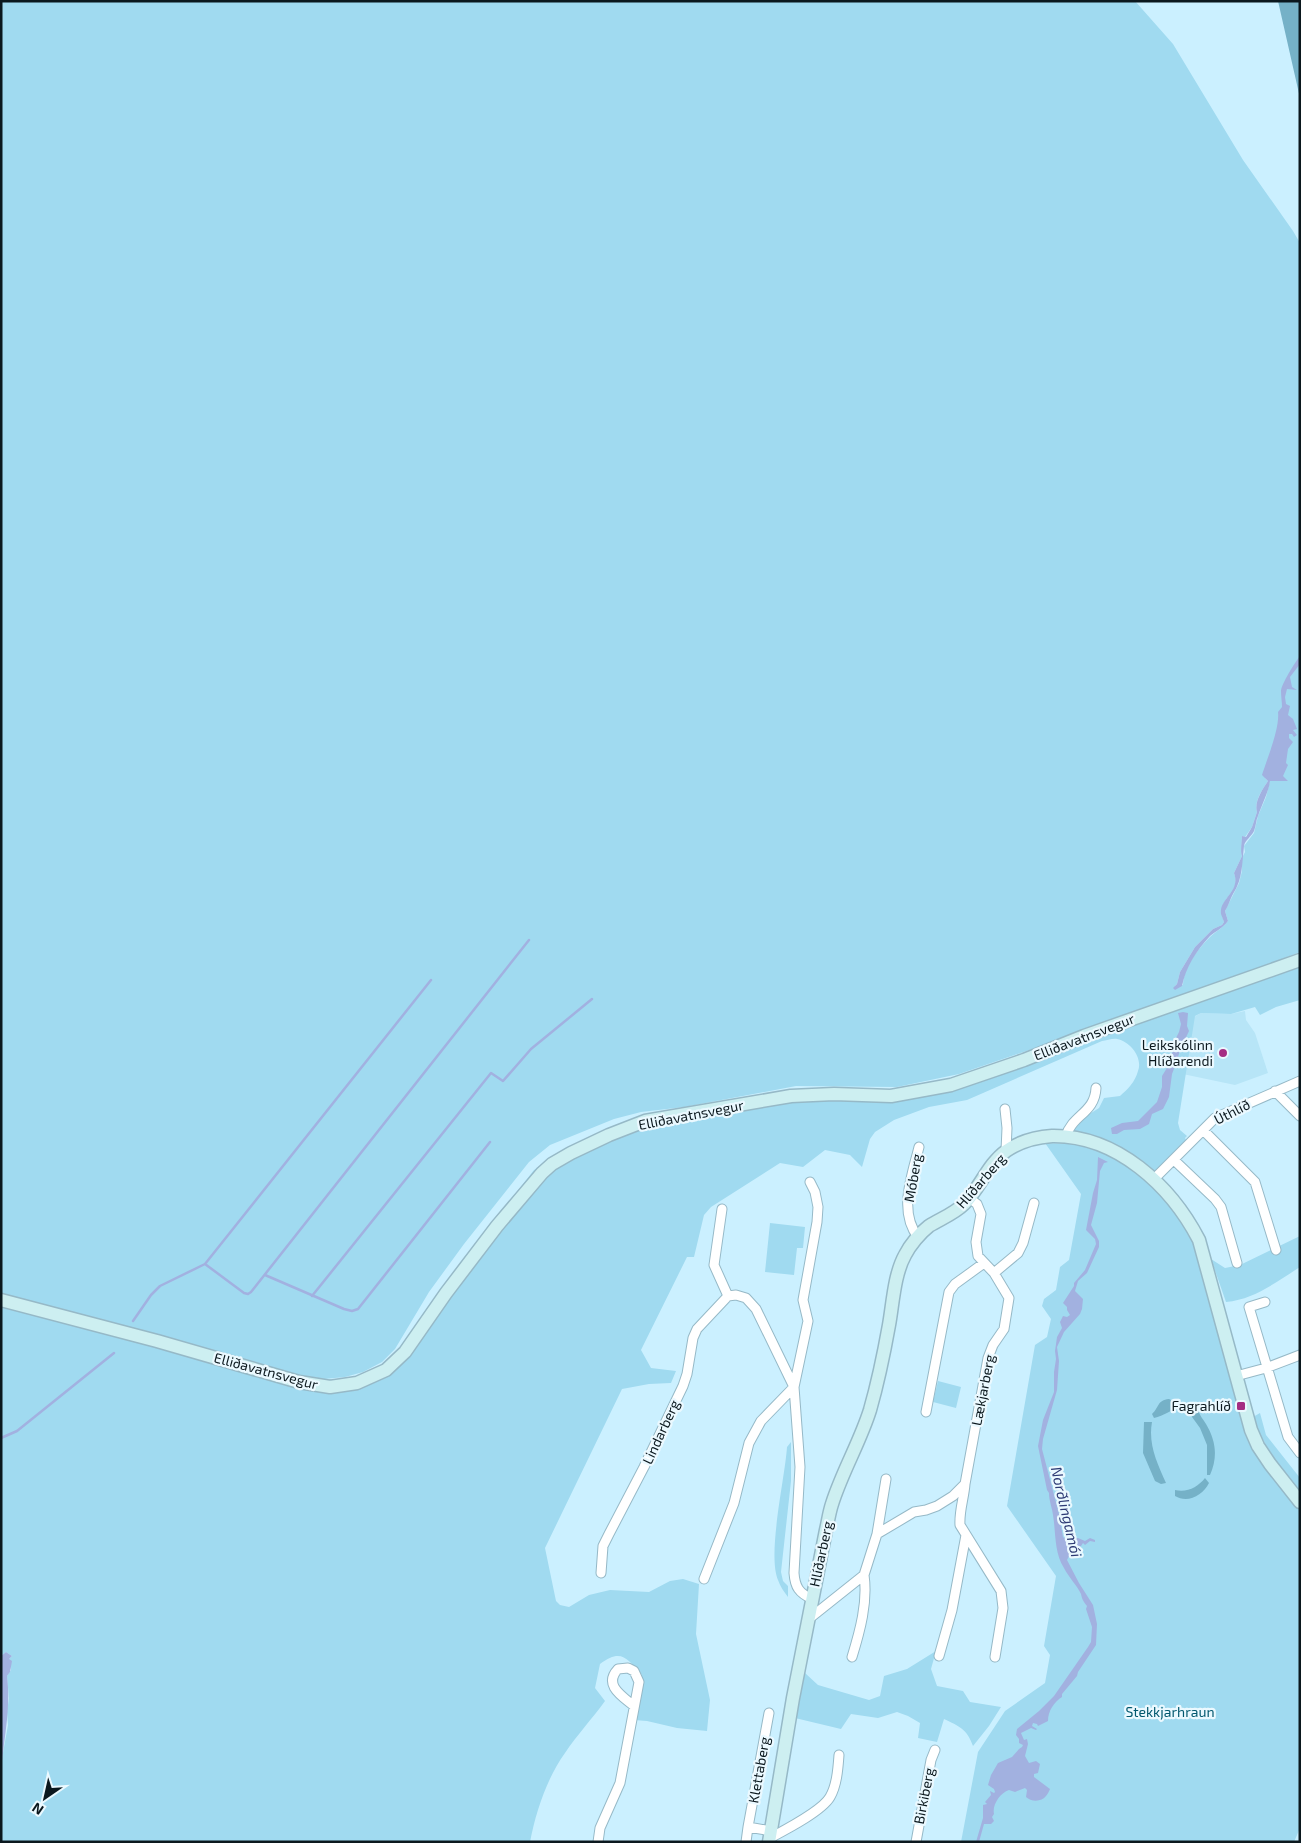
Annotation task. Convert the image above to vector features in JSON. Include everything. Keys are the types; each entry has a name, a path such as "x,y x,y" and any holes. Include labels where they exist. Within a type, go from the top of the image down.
{"main road":[{"name":"Elliðavatnsvegur","path":"1,1300 157,1341 299,1382 330,1387 358,1383 386,1370 405,1352 446,1293 497,1226 542,1173 552,1164 596,1141 645,1121 791,1096 834,1094 890,1096 951,1085 1300,960"},
{"name":"Hlíðarberg","path":"770,1837 812,1599 832,1504 870,1412 879,1376 895,1283 904,1257 918,1237 927,1228 958,1209 1006,1151 1041,1137 1066,1136 1098,1144 1114,1151 1154,1179 1179,1206 1199,1240 1251,1430 1258,1446 1300,1502"}],"street":[{"name":"Úthlíð","path":"1154,1179 1215,1118 1300,1081"},
{"path":"1066,1136 1068,1129 1091,1106 1096,1097 1096,1088"},
{"path":"1275,1091 1300,1116"},
{"path":"1005,1109 1007,1128 1006,1151"},
{"path":"1203,1130 1255,1182 1276,1250"},
{"name":"Móberg","path":"918,1237 910,1226 907,1211 908,1197 919,1147"},
{"path":"1174,1160 1221,1207 1238,1263"},
{"path":"810,1182 815,1192 818,1207 804,1300 808,1321 794,1387 800,1467 794,1573 795,1584 798,1590 812,1599"},
{"name":"Lækjarberg","path":"969,1198 977,1204 981,1214 976,1248 978,1256 994,1273 1008,1298 1004,1329 993,1345 988,1358 960,1515 960,1525 1002,1591 1003,1608 995,1657"},
{"path":"994,1273 1018,1253 1023,1243 1034,1203"},
{"path":"722,1209 714,1264 728,1296 736,1295 746,1298 756,1309 794,1387"},
{"path":"926,1412 949,1292 955,1284 984,1263"},
{"name":"Lindarberg","path":"601,1573 603,1546 608,1534 644,1467 683,1386 687,1374 692,1338 697,1329 728,1296"},
{"path":"1265,1302 1249,1307 1288,1437 1300,1454"},
{"path":"1236,1376 1266,1368 1300,1355"},
{"path":"704,1579 734,1503 752,1437 761,1421 794,1387"},
{"path":"852,1657 859,1635 864,1602 864,1575 877,1534 886,1479"},
{"path":"877,1534 914,1512 937,1506 953,1496 965,1484"},
{"name":"Lækjarberg","path":"939,1656 952,1610 966,1535"},
{"path":"810,1618 864,1575"},
{"path":"598,1842 600,1828 620,1783 634,1706"},
{"name":"Klettaberg","path":"746,1842 769,1713"},
{"name":"Birkiberg","path":"916,1842 929,1769 935,1750"},
{"path":"748,1827 770,1837 795,1824 828,1801 834,1786 840,1755"}],"shaded area":[{"path":"1278,1 1300,1 1300,98"},
{"path":"1300,656 1300,664 1290,677 1292,687 1297,690 1287,689 1285,697 1286,704 1290,706 1288,715 1293,719 1297,729 1293,730 1297,735 1294,737 1292,734 1289,734 1289,738 1293,742 1288,749 1286,763 1288,765 1283,776 1288,781 1270,781 1254,831 1244,846 1239,882 1225,911 1228,921 1200,947 1189,966 1182,986 1175,990 1173,988 1177,984 1180,972 1195,947 1213,929 1224,922 1221,908 1235,885 1234,873 1242,856 1242,836 1246,837 1252,827 1257,812 1258,800 1268,781 1262,775 1275,735 1278,712 1282,707 1282,688"},
{"name":"Leikskólinn Hlíðarendi","path":"1245,1011 1246,1020 1255,1033 1268,1073 1235,1085 1178,1073 1194,1017 1201,1013 1231,1014"},
{"path":"1178,1013 1188,1013 1187,1026 1189,1031 1172,1074 1169,1097 1163,1109 1152,1114 1149,1124 1140,1129 1124,1130 1117,1134 1112,1134 1111,1128 1122,1123 1138,1121 1157,1102 1162,1087 1162,1076 1170,1063 1181,1024"},
{"path":"1098,1157 1108,1162 1104,1163 1100,1171 1097,1203 1091,1225 1099,1241 1099,1247 1087,1273 1078,1281 1075,1291 1083,1299 1080,1314 1064,1332 1057,1347 1059,1361 1057,1390 1042,1449 1063,1537 1066,1539 1078,1538 1085,1541 1090,1538 1095,1540 1095,1542 1090,1541 1085,1545 1083,1543 1081,1546 1075,1546 1075,1551 1070,1554 1067,1560 1093,1605 1097,1624 1096,1645 1077,1676 1062,1694 1062,1697 1052,1707 1048,1721 1038,1726 1033,1723 1032,1726 1036,1730 1031,1728 1021,1733 1024,1740 1027,1739 1028,1744 1025,1756 1029,1763 1036,1761 1040,1764 1038,1773 1034,1774 1034,1777 1050,1789 1047,1794 1042,1799 1033,1800 1026,1797 1027,1790 1025,1788 1015,1792 1009,1790 1006,1792 995,1803 992,1817 994,1821 991,1824 984,1824 979,1842 976,1842 983,1818 983,1805 987,1804 985,1802 991,1795 990,1791 995,1792 988,1785 991,1775 998,1763 1012,1757 1023,1745 1019,1743 1016,1735 1017,1729 1054,1696 1091,1642 1092,1627 1086,1609 1087,1606 1058,1556 1049,1493 1038,1446 1043,1420 1054,1392 1055,1351 1057,1337 1062,1328 1060,1322 1063,1316 1067,1317 1070,1315 1063,1303 1074,1283 1085,1270 1096,1244 1095,1239 1086,1230 1097,1180"},
{"path":"1169,1399 1173,1401 1177,1399 1181,1402 1181,1408 1154,1418 1152,1414 1160,1403"},
{"path":"1193,1407 1198,1410 1214,1443 1215,1455 1210,1475 1207,1475 1207,1445 1200,1428 1187,1410"},
{"path":"1144,1422 1152,1422 1152,1446 1166,1483 1161,1484 1155,1481 1143,1453"},
{"path":"1205,1478 1209,1483 1195,1497 1185,1499 1175,1496 1175,1490 1184,1491 1192,1488"},
{"path":"6,1652 12,1656 9,1659 12,1661 10,1672 7,1676 8,1710 1,1764 1,1656"}],"green space":[{"path":"1,1 1135,1 1173,44 1243,160 1300,243 1300,952 1172,1001 959,1074 897,1087 796,1086 684,1107 641,1112 614,1119 550,1145 529,1162 464,1244 429,1292 395,1349 382,1362 363,1372 345,1377 324,1379 300,1375 1,1296","holes":["1265,778 1280,780 1270,781 1254,833 1244,846 1245,852 1242,858 1242,871 1239,883 1225,911 1228,921 1200,947 1189,965 1183,985 1175,986 1180,972 1195,947 1213,929 1224,922 1222,914 1223,905 1234,888 1236,879 1234,873 1242,856 1242,836 1245,837 1252,827 1257,812 1258,800 1268,781"]},
{"name":"Stekkjarhraun","path":"1300,964 1300,1000 1276,1007 1260,1015 1255,1007 1231,1014 1201,1013 1195,1016 1178,1123 1180,1130 1187,1136 1186,1140 1154,1172 1196,1242 1257,1455 1300,1511 1300,1828 1294,1842 961,1842 978,1752 1005,1711 1045,1683 1050,1655 1044,1646 1056,1576 1007,1506 1035,1345 1047,1337 1051,1319 1042,1306 1044,1299 1056,1290 1060,1267 1069,1260 1081,1194 1045,1143 1075,1144 1077,1133 1072,1131 1077,1122 1099,1108 1104,1098 1120,1096 1133,1082 1139,1066 1135,1051 1127,1043 1115,1039 1102,1041 967,1100 929,1107 894,1120 875,1132 870,1139 862,1167 850,1155 825,1150 803,1167 780,1163 711,1207 704,1215 694,1257 687,1257 641,1350 651,1368 676,1371 671,1383 649,1384 622,1389 545,1548 556,1601 560,1605 569,1607 589,1595 610,1590 649,1592 670,1581 683,1579 699,1584 696,1634 710,1700 707,1731 677,1728 634,1720 641,1695 642,1675 628,1660 619,1656 607,1659 600,1664 595,1688 605,1701 570,1746 553,1773 535,1819 530,1842 1,1842 1,1764 8,1725 9,1698 7,1676 11,1670 9,1659 12,1656 6,1652 1,1656 1,1303 325,1388 392,1364 446,1282 534,1170 557,1154 596,1135 777,1098 896,1097"},
{"path":"770,1223 805,1227 803,1248 797,1248 794,1275 765,1272"},
{"path":"1300,1236 1300,1267 1256,1294 1226,1302 1211,1259 1225,1268 1240,1265"},
{"path":"938,1381 961,1387 956,1408 933,1402"},
{"path":"1260,1413 1266,1435 1300,1478 1300,1493 1273,1457 1257,1428 1253,1417"},
{"path":"791,1442 791,1481 781,1572 783,1581 788,1586 788,1597 778,1580 774,1553 787,1447"},
{"path":"936,1651 931,1669 937,1686 963,1691 970,1702 1001,1707 973,1746 962,1729 944,1719 937,1742 918,1738 920,1723 897,1712 878,1718 851,1714 841,1729 795,1718 805,1673 818,1685 869,1700 880,1696 884,1676 907,1669"}],"waterway":[{"path":"205,1264 244,1293 248,1294 251,1292 529,940"},
{"path":"133,1321 151,1295 160,1286 205,1264 431,980"},
{"path":"312,1296 491,1073 503,1081 531,1049 592,999"},
{"path":"265,1275 344,1309 352,1311 358,1309 490,1142"},
{"path":"1,1438 17,1431 114,1353"}],"place":[{"name":"Leikskólinn Hlíðarendi","path":"1223,1053"},
{"name":"Fagrahlíð","path":"1241,1406"}],"water label":[{"name":"Norðlingamói","path":"1066,1512"}]}
